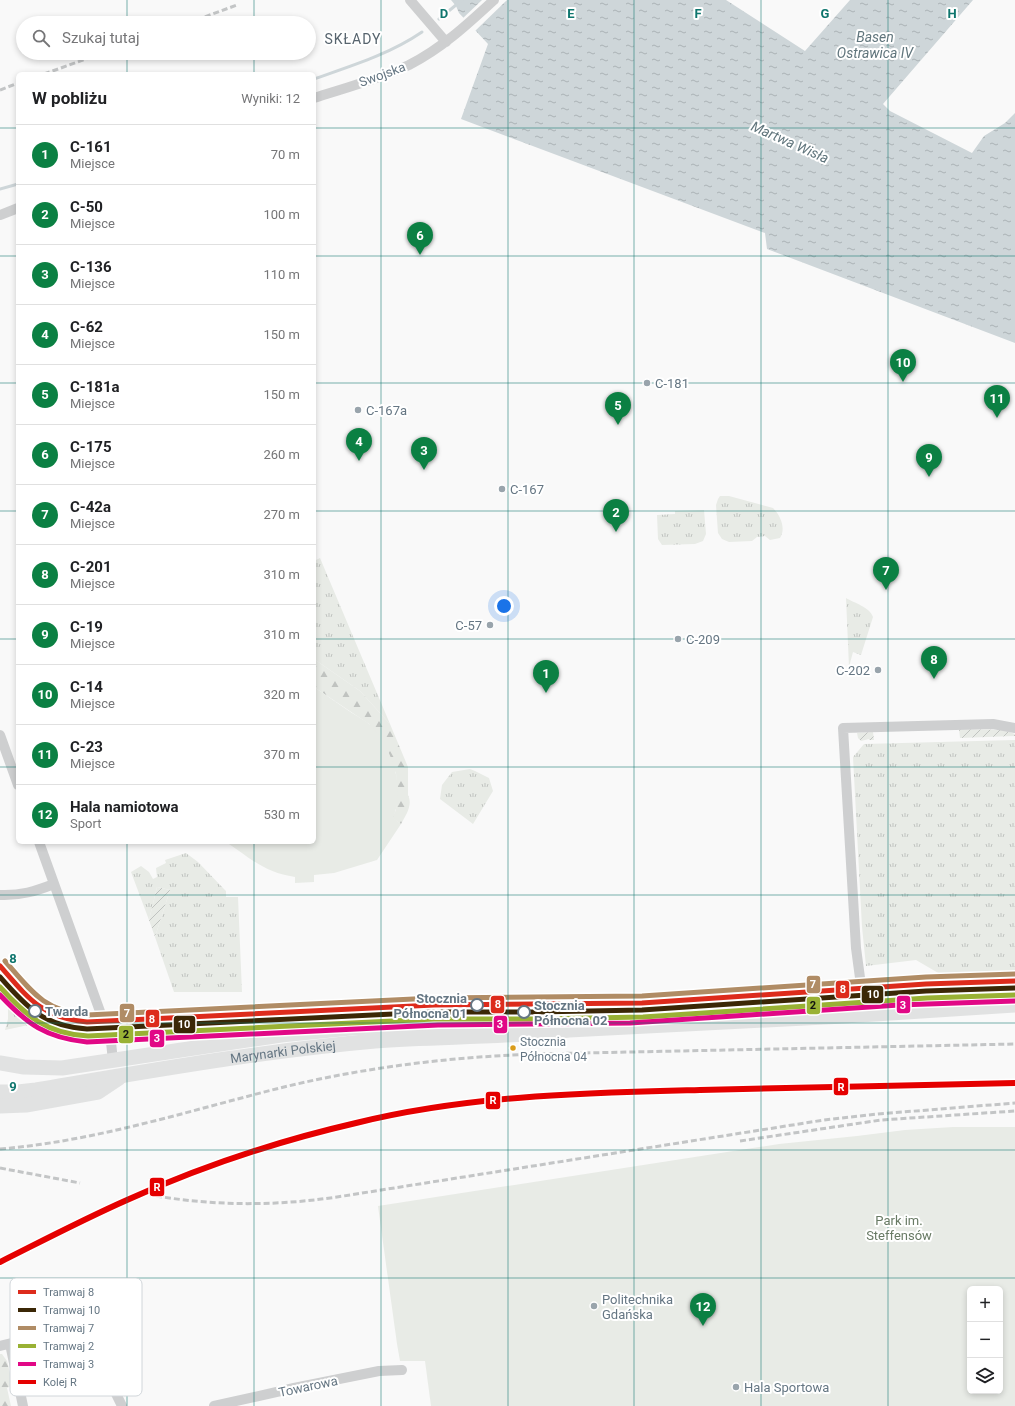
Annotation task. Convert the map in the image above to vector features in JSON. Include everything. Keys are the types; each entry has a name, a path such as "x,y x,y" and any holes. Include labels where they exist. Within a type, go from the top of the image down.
{"main road":[{"name":"Marynarki Polskiej","path":"0,1063 24,1067 62,1068 282,1035 350,1028 395,1033 540,1025 554,1026 569,1030 865,1015 1015,1005"},
{"name":"Marynarki Polskiej","path":"0,1092 36,1090 256,1054 376,1041 395,1033"},
{"path":"0,1106 26,1105 98,1092 123,1075"}],"street":[{"path":"410,0 446,42"},
{"name":"Swojska","path":"316,97 396,71 427,55 467,25 494,0"},
{"path":"0,215 16,209"},
{"path":"865,1015 856,948 843,728 993,724 1015,728"},
{"path":"0,736 16,780"},
{"path":"40,844 111,1042 114,1061"},
{"path":"0,895 18,895 34,892 54,884"},
{"path":"5,1345 10,1362"},
{"name":"Towarowa","path":"214,1406 379,1371 402,1370"},
{"path":"20,1396 23,1406"},
{"path":"117,1396 122,1406"}],"green space":[{"path":"720,496 729,496 773,508 783,527 780,538 770,540 765,536 757,537 752,541 729,542 722,539 718,533 716,505"},
{"path":"704,510 706,534 703,541 695,544 662,545 658,539 657,515 675,514 675,511"},
{"path":"320,558 390,724 360,691 316,660 316,560"},
{"path":"846,598 865,608 873,617 861,655 853,652 849,667"},
{"path":"316,660 360,691 390,724 408,767 408,795 410,802 407,814 401,824 392,818 396,810 396,773 369,724 316,688"},
{"path":"316,688 368,723 385,745 395,768 397,781 397,806 393,818 401,824 377,860 334,873 314,875 314,882 295,883 295,877 275,872 250,859 229,844 316,844"},
{"path":"959,729 1004,730 1015,734 1015,736 960,738"},
{"path":"873,732 874,740 869,739 861,741 858,738 857,733"},
{"path":"1015,740 1015,973 940,974 916,960 866,966 862,927 853,757 864,744"},
{"path":"470,769 489,778 493,791 473,824 440,799 442,785 452,772"},
{"path":"186,853 198,862 226,891 226,897 238,897 242,992 174,992 155,937 170,890 157,887 149,920 131,872 141,866 149,872 153,879 157,877 156,868 166,863 165,860"},
{"path":"157,887 170,890 155,937 149,920"},
{"path":"10,996 22,1010 38,1023 5,1030 8,1019 8,998"},
{"name":"Park im. Steffensów","path":"953,1127 1015,1127 1015,1406 431,1406 425,1361 400,1361 378,1206 779,1144 905,1130"},
{"path":"0,1354 2,1354 7,1361 10,1373 10,1386 7,1388 11,1406 0,1406"}],"water":[{"path":"451,0 726,0 805,51 850,0 973,0 883,104 890,111 972,153 984,136 1005,123 1015,113 1015,343 767,249 765,233 461,119 488,44 459,13"}],"pier":[{"path":"482,0 507,0 474,32 462,19"}],"waterway":[{"path":"439,19 462,0"},
{"path":"316,78 384,53 422,32"},
{"path":"0,189 16,185"}],"railway":[{"path":"207,16 237,5"},
{"path":"50,72 83,60"},
{"path":"0,90 16,84"},
{"path":"0,1149 36,1145 108,1132 315,1080 441,1060 536,1054 1015,1044"},
{"path":"156,1196 202,1202 246,1204 314,1200 824,1120 1015,1103"},
{"path":"740,1141 881,1120 1015,1111"},
{"path":"0,1168 80,1183"}],"tram line":[{"name":"7","path":"5,961 31,991 49,1004 72,1013 87,1015 434,998 642,996 926,977 1015,974"},
{"name":"8","path":"0,966 28,997 47,1011 71,1020 87,1022 434,1005 642,1003 926,984 1015,981"},
{"name":"10","path":"0,977 19,998 38,1014 59,1024 87,1029 434,1012 642,1010 926,991 1015,988"},
{"name":"2","path":"0,987 19,1007 38,1022 61,1032 88,1036 434,1019 643,1017 927,998 1015,995"},
{"name":"3","path":"0,995 19,1014 38,1028 60,1037 87,1042 438,1025 630,1023 899,1005 1015,1001"}],"rail line":[{"name":"R","path":"0,1262 111,1207 211,1166 327,1130 441,1106 527,1097 614,1092 1015,1083"}],"place":[{"name":"C-175","path":"420,255"},
{"name":"C-14","path":"903,382"},
{"name":"C-181","path":"647,383"},
{"name":"C-167a","path":"358,410"},
{"name":"C-23","path":"997,418"},
{"name":"C-181a","path":"618,425"},
{"name":"C-62","path":"359,461"},
{"name":"C-136","path":"424,470"},
{"name":"C-19","path":"929,477"},
{"name":"C-167","path":"502,489"},
{"name":"C-50","path":"616,532"},
{"name":"C-42a","path":"886,590"},
{"name":"C-57","path":"490,625"},
{"name":"C-209","path":"678,639"},
{"name":"C-202","path":"878,670"},
{"name":"C-201","path":"934,679"},
{"name":"C-161","path":"546,693"},
{"name":"Stocznia Północna 01","path":"477,1005"},
{"name":"Twarda","path":"35,1011"},
{"name":"Stocznia Północna 02","path":"524,1012"},
{"name":"Stocznia Północna 04","path":"513,1048"},
{"name":"Politechnika Gdańska","path":"594,1306"},
{"name":"Hala namiotowa","path":"703,1326"},
{"name":"Hala Sportowa","path":"736,1387"}],"district":[{"name":"SKŁADY","path":"353,39"}],"water label":[{"name":"Basen Ostrawica IV","path":"875,46"},
{"name":"Martwa Wisła","path":"790,142"}]}
